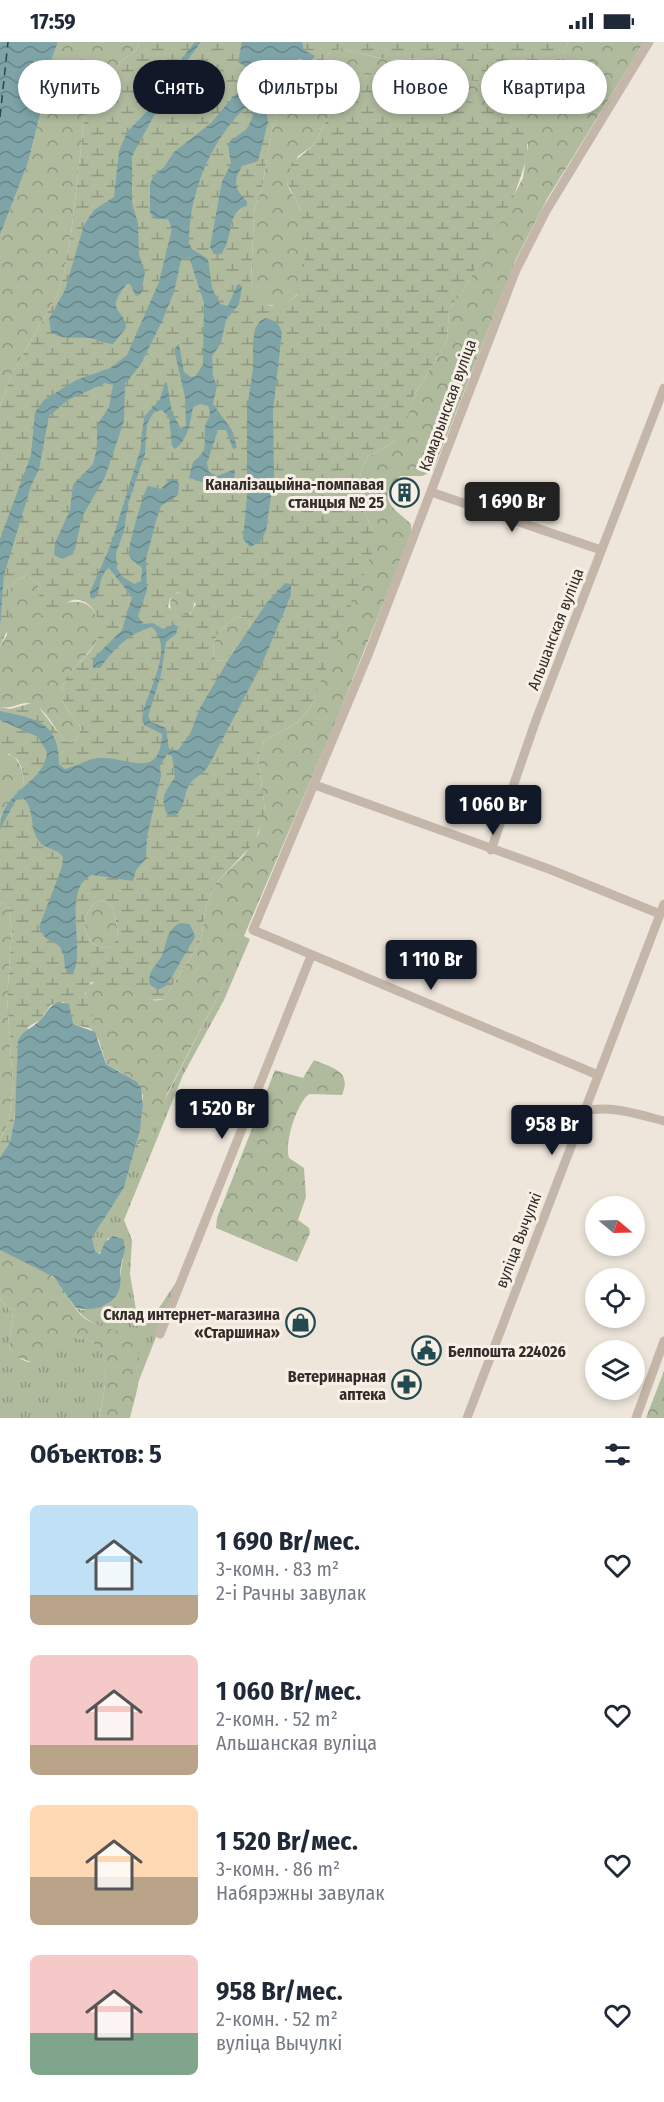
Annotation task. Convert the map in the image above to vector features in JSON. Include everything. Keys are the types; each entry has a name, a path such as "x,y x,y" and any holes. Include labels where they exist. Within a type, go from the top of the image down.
{"street":[{"name":"Камарынская вуліца","path":"311,956 254,930 315,785 432,492 486,343 531,238 650,42"},
{"name":"Альшанская вуліца","path":"491,850 536,720 664,388"},
{"path":"432,492 601,550"},
{"path":"315,785 491,850 549,868 662,909"},
{"name":"вуліца Вычулкі","path":"466,1418 662,909"},
{"path":"160,1334 311,956 598,1075"},
{"path":"583,1111 603,1109 631,1112 664,1121"},
{"path":"636,1418 664,1341"}],"green space":[{"path":"58,42 139,42 136,51 121,61 52,60"},
{"path":"139,42 568,42 560,60 481,60 481,83 469,81 469,60 425,60 423,58 389,60 341,49 332,51 322,60 237,60 237,114 278,114 273,125 262,187 254,211 251,283 257,299 271,306 288,302 296,296 302,279 306,250 300,208 287,183 291,164 314,145 330,114 360,114 361,76 372,75 372,114 469,114 469,101 481,105 481,114 516,116 527,133 527,158 514,196 463,292 449,309 447,341 413,397 405,428 394,442 368,457 362,468 357,489 358,500 374,532 372,553 311,706 297,723 264,741 258,760 265,809 264,820 253,844 215,884 206,906 201,940 164,999 149,1000 129,988 114,989 101,983 91,982 85,993 94,1020 91,1029 73,1024 64,1002 51,1005 40,1020 28,1027 10,1142 0,1157 0,1140 9,1122 13,1085 7,998 12,929 8,905 0,902 0,817 24,784 22,768 18,760 9,754 0,757 0,707 10,709 32,703 37,705 64,740 70,742 77,739 81,728 65,705 62,696 63,687 71,672 94,645 98,637 99,624 91,606 80,600 70,601 54,620 45,622 41,618 38,583 27,576 18,579 8,591 10,625 0,646 0,406 12,373 57,296 64,274 85,114 121,114 121,61 136,51","holes":["178,592 185,594 196,604 190,614 180,615 168,607 170,599","239,617 249,618 250,630 225,661 216,660 213,647 218,634 228,623","102,900 112,906 116,923 116,939 109,948 99,947 92,942 85,927 88,911"]},
{"path":"568,42 644,42 607,102 607,60 560,60"},
{"path":"341,49 389,60 372,60 372,75 360,77 360,60 322,60 332,51"},
{"path":"423,58 425,60 389,60"},
{"path":"469,81 481,83 481,105 469,102"},
{"path":"40,114 85,114 64,274 57,296 12,373 0,406 0,235 28,163"},
{"path":"278,114 330,114 314,145 298,156 287,183 299,205 302,219 306,245 305,272 302,285 296,295 288,302 276,306 256,299 251,283 254,211 262,187 273,125"},
{"path":"509,114 600,114 547,199 515,261 433,471 422,476 401,476 388,491 389,503 411,524 411,534 333,728 220,992 167,1094 151,1137 144,1145 136,1144 142,1116 143,1095 124,1074 106,1064 99,1040 91,1029 92,1018 86,997 86,987 96,981 133,989 152,1000 164,999 201,940 206,906 215,884 244,855 259,833 265,809 258,760 264,741 297,723 311,706 374,532 358,500 357,489 362,468 368,457 394,442 404,428 413,397 447,341 449,309 463,292 523,178 528,145 516,116"},
{"path":"27,576 38,583 41,610 70,602 84,603 95,613 99,625 99,635 94,645 71,672 62,692 66,707 81,728 77,739 70,742 64,740 44,712 33,704 24,703 0,707 0,646 7,635 8,591 18,579"},
{"path":"182,592 191,595 194,604 191,613 182,616 173,613 170,604 173,595"},
{"path":"239,617 249,618 250,630 225,661 216,660 213,647 218,634 228,623"},
{"path":"3,754 13,757 20,764 24,785 0,817 0,757"},
{"path":"102,900 112,906 117,929 116,940 109,948 99,947 92,942 85,927 88,911"},
{"path":"0,902 8,905 12,929 7,998 13,1085 9,1122 0,1140"},
{"path":"243,936 250,939 224,1000 183,1075 124,1220 132,1240 130,1274 136,1310 159,1308 179,1278 138,1383 138,1362 134,1348 127,1339 97,1325 75,1307 82,1310 97,1307 107,1303 118,1292 125,1243 108,1238 102,1252 97,1253 93,1248 92,1238 124,1188 136,1144 140,1145 151,1137 163,1103 220,992"},
{"path":"314,1060 334,1068 343,1075 345,1081 342,1095 309,1094 296,1114 290,1134 289,1158 304,1168 306,1197 298,1220 309,1228 310,1233 297,1262 216,1228 217,1218 275,1070 303,1078"},
{"path":"0,1250 48,1272 87,1320 120,1333 131,1340 138,1355 140,1373 130,1418 99,1418 104,1392 105,1366 102,1354 96,1345 86,1339 70,1338 44,1360 34,1363 17,1357 9,1348 13,1314 0,1298"},
{"path":"0,1298 13,1314 9,1348 26,1361 41,1360 70,1338 86,1339 96,1345 103,1354 106,1366 99,1418 0,1418"},
{"path":"664,1371 664,1418 646,1418"}],"water":[{"path":"0,42 58,42 52,60 18,60 18,114 40,114 28,163 0,235"},
{"path":"195,42 201,42 188,60 180,60"},
{"path":"242,42 302,42 304,50 315,56 312,60 301,58 295,60 238,60"},
{"path":"237,94 237,114 240,114 221,138 203,171 193,207 189,243 192,249 208,259 212,288 220,304 228,306 237,285 242,287 239,304 226,320 221,343 212,356 213,376 217,386 213,404 232,430 237,448 233,449 226,430 218,430 207,463 209,472 217,476 235,469 234,481 220,487 189,478 193,462 204,450 205,428 210,415 208,406 200,404 193,407 186,435 175,449 172,446 169,417 162,410 154,412 147,424 145,454 128,504 124,531 116,553 117,569 123,577 134,584 141,581 142,568 130,557 129,550 143,498 148,486 161,489 170,479 176,480 179,484 178,495 161,506 157,518 146,559 147,590 138,616 143,624 153,623 163,629 174,624 178,627 176,634 166,642 161,675 148,716 151,722 166,728 169,749 178,750 190,734 200,708 230,657 266,604 285,583 291,584 291,595 262,664 209,765 189,785 183,805 175,816 167,814 164,803 165,794 175,777 172,756 167,754 160,766 161,776 147,837 146,859 136,870 133,881 92,875 83,882 76,906 76,963 73,973 69,973 65,969 64,958 59,946 47,939 39,927 62,867 63,857 39,841 34,830 30,808 24,799 16,800 0,829 7,805 39,772 47,752 38,737 0,720 0,711 34,720 50,730 58,750 59,764 65,769 96,758 149,762 156,757 160,748 162,734 144,725 142,720 160,660 159,637 152,627 136,633 117,648 100,668 93,668 93,659 122,630 132,597 109,568 103,575 94,599 90,597 90,592 111,544 140,451 144,417 160,399 165,382 172,412 181,429 186,426 185,397 174,349 179,344 184,372 191,377 196,376 203,364 204,303 189,257 181,260 174,292 163,319 141,364 125,384 124,421 105,477 82,517 75,549 71,555 62,559 54,555 55,543 70,510 73,485 93,464 97,448 97,425 109,407 113,385 105,383 68,400 49,416 39,469 31,486 4,575 0,627 0,539 31,455 35,412 44,400 76,380 110,368 127,355 159,282 172,229 168,219 156,219 150,213 150,185 153,176 164,167 174,152 211,123 219,114 225,114 225,106"},
{"path":"144,114 155,114 132,156 132,203 138,223 139,255 145,272 141,294 136,296 130,284 127,284 120,293 116,305 125,321 126,328 113,344 89,338 56,335 51,332 49,319 65,290 84,225 94,210 114,197 119,151 127,132"},
{"path":"252,114 267,114 268,122 258,161 242,166 236,181 240,193 247,201 247,206 236,213 228,241 221,254 214,254 210,247 222,181 231,164 228,145 231,140 247,129"},
{"path":"266,318 277,322 282,332 273,411 274,475 266,531 260,542 250,547 243,539 247,496 247,409 253,368 255,329 260,321"},
{"path":"180,923 190,924 195,937 167,985 158,990 150,985 150,976 162,955 169,933"},
{"path":"58,1002 69,1004 73,1024 95,1032 106,1064 137,1082 141,1088 143,1105 140,1130 124,1188 92,1238 95,1251 100,1254 105,1242 113,1236 123,1239 125,1250 120,1269 120,1287 116,1296 107,1304 87,1309 75,1307 54,1277 0,1250 0,1157 10,1142 15,1117 18,1041 22,1034"}],"ferry route":[{"path":"0,117 8,42"}],"place":[{"name":"Каналізацыйна-помпавая станцыя № 25","path":"405,493"},
{"name":"Склад интернет-магазина «Старшина»","path":"301,1323"},
{"name":"Белпошта 224026","path":"427,1351"},
{"name":"Ветеринарная аптека","path":"407,1385"}]}
